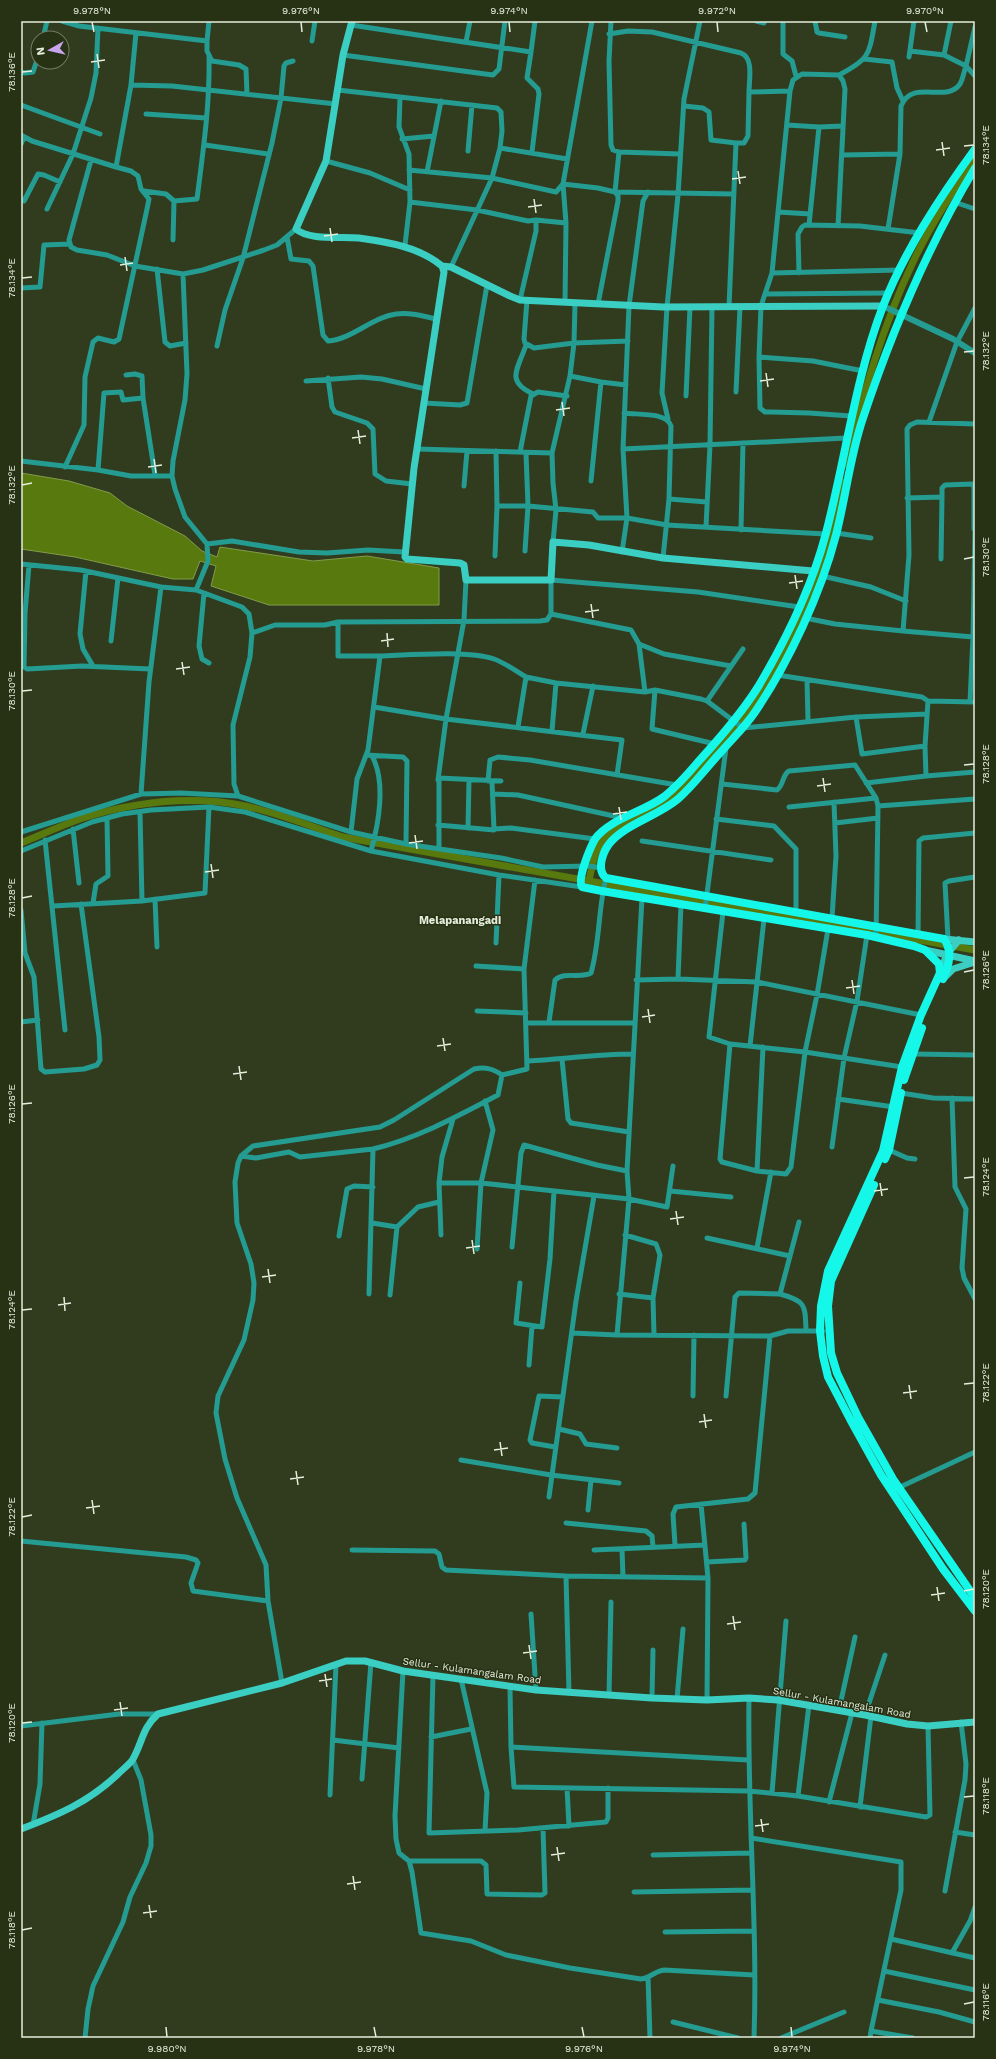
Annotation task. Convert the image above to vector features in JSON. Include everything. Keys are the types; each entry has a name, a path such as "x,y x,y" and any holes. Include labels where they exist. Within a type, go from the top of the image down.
{"main road":[{"path":"351,23 343,55 326,160 296,229 302,233 334,238 357,238 405,245 442,266 451,267 487,285 524,300 667,307 886,307"},
{"path":"581,882 592,867 602,860 609,845 620,834 656,815 678,799 726,747 752,696 778,654 799,607 825,534 850,416 863,371 886,307 889,292 920,233 950,182 975,148"},
{"path":"592,867 595,839 607,828 652,805 677,785 715,744 739,724 777,675 805,618 822,576 836,533 862,419 899,313 954,202 975,168"},
{"path":"442,266 444,272 412,484 404,557 407,559 460,563 464,565 466,580 551,580 553,542 590,545 622,552 662,558 813,571"},
{"path":"592,867 603,875 604,884"},
{"path":"581,882 707,897 832,918 925,950 938,962 942,974 926,1015 901,1093 895,1107 883,1151 828,1271 821,1306 820,1331 823,1356 828,1377 850,1419 887,1484 943,1569 975,1611"},
{"path":"604,884 642,898 705,907 723,912 764,919 867,935 876,932 918,935 950,946 975,961"},
{"path":"925,950 975,942"},
{"path":"950,946 949,965 942,974 921,1015 902,1067 889,1150 831,1281 828,1306 831,1353 837,1374 858,1417 898,1488 975,1598"},
{"path":"942,974 975,961"},
{"name":"Sellur - Kulamangalam Road","path":"158,1714 282,1683 356,1660 371,1662 403,1671 536,1690 652,1698 707,1700 749,1698 778,1700 839,1710 900,1723 928,1726 975,1722"},
{"path":"21,1829 56,1816 101,1790 133,1760 145,1729 158,1714"}],"street":[{"path":"62,21 98,28 207,41"},
{"path":"143,191 166,194 174,200 197,199 210,90 207,41 210,21"},
{"path":"312,41 315,21"},
{"path":"466,42 470,21"},
{"path":"343,55 493,75 499,69 505,21"},
{"path":"532,152 539,94 538,89 527,78 534,21"},
{"path":"565,302 566,223 563,184 592,21"},
{"path":"611,21 609,34 609,134 611,145 614,150 619,152 680,154"},
{"path":"662,558 667,525 672,447 671,426 662,393 667,307 678,195 684,106 700,21"},
{"path":"756,21 764,23"},
{"path":"783,21 783,54 792,61 796,76"},
{"path":"815,21 817,32 845,37"},
{"path":"850,416 765,412 760,408 759,357 761,306 772,273 790,91 793,80 796,76 802,74 839,75 864,60 870,49 874,21"},
{"path":"914,21 909,54 944,55 966,66 975,76"},
{"path":"944,55 951,21"},
{"path":"351,23 531,52"},
{"path":"888,229 900,154 901,106 903,101 914,93 946,92 954,89 960,84 966,66 975,27"},
{"path":"47,209 73,154 80,127 91,98 96,73 98,28"},
{"path":"609,34 628,31 652,32 696,41 744,54 749,63 750,92 748,136 744,143 711,140 709,112 703,108 684,106"},
{"path":"116,167 131,85 136,33"},
{"path":"209,57 216,62 243,66 247,74 247,94"},
{"path":"864,60 892,62 897,88 903,101"},
{"path":"217,346 225,310 242,258 268,154 281,98 284,66 286,63 293,61"},
{"path":"21,72 33,72 34,70"},
{"path":"838,226 845,88 839,75"},
{"path":"131,85 172,86 336,104"},
{"path":"338,90 490,107 501,112 502,131 500,148 492,178 451,267"},
{"path":"750,92 790,91"},
{"path":"400,97 399,127 402,139 408,149 410,190 405,245"},
{"path":"427,172 441,101"},
{"path":"21,105 100,134"},
{"path":"468,151 472,105"},
{"path":"146,114 206,118"},
{"path":"787,125 819,127 843,126"},
{"path":"809,225 819,127"},
{"path":"21,144 23,136 136,174 143,191 149,199 119,339 114,342 98,338 94,342 85,377 84,425 65,467"},
{"path":"402,139 434,136"},
{"path":"729,307 736,143"},
{"path":"204,145 268,154"},
{"path":"500,148 532,152 567,159"},
{"path":"598,304 618,201 615,192 619,152"},
{"path":"842,155 900,154"},
{"path":"70,244 91,160"},
{"path":"326,160 370,173 410,190"},
{"path":"409,170 492,178 556,192 563,184"},
{"path":"24,201 38,174 60,182"},
{"path":"563,184 598,188 615,192 648,192 678,195 734,194"},
{"path":"622,552 627,518 623,449 629,306 643,201 648,192"},
{"path":"173,240 174,200"},
{"path":"410,202 477,210 528,221 536,220 566,223"},
{"path":"954,202 975,209"},
{"path":"778,212 810,214"},
{"path":"536,220 536,231 524,300 524,339 526,344 516,374 516,380 518,386 533,394 541,392 567,396"},
{"path":"798,273 798,234 802,227 809,225 838,226 888,229 920,233"},
{"path":"21,288 40,287 44,245 70,244 77,250 107,255 135,266 183,274 203,270 242,258 277,245 296,229"},
{"path":"287,237 291,259 309,261 313,266 324,335 328,341 341,338 384,317 397,314 413,314 436,319"},
{"path":"157,269 165,342 170,346 186,343"},
{"path":"772,273 900,270"},
{"path":"183,274 183,319 186,343 187,374 185,400 173,461 172,476 185,517 207,544 208,561 196,590"},
{"path":"424,403 460,406 467,402 487,285"},
{"path":"765,294 889,292"},
{"path":"553,542 556,510 552,453 556,431 567,396 574,342 575,303"},
{"path":"686,396 690,307"},
{"path":"706,527 710,445 712,307"},
{"path":"736,392 740,307"},
{"path":"886,307 958,342 975,353"},
{"path":"929,422 958,342 975,308"},
{"path":"526,344 534,348 574,342 628,341"},
{"path":"759,357 813,361 863,371"},
{"path":"126,375 139,374 142,376 155,475"},
{"path":"570,376 626,385"},
{"path":"328,378 332,407 335,412 367,423 373,429 375,474 386,481 412,484"},
{"path":"306,381 328,378 375,378 426,389"},
{"path":"590,481 601,382"},
{"path":"98,470 104,393 121,392 123,400 144,398"},
{"path":"525,551 528,506 523,452 529,405 533,394"},
{"path":"624,413 668,419"},
{"path":"903,631 909,555 907,430 910,425 917,422 975,424"},
{"path":"623,449 846,438"},
{"path":"741,530 743,443"},
{"path":"417,449 552,453"},
{"path":"464,486 467,451"},
{"path":"495,556 497,506 496,452"},
{"path":"21,461 98,470 130,476 172,476"},
{"path":"777,675 922,697 928,701 972,702 974,637 974,487 972,484 945,485 942,488 941,559"},
{"path":"908,498 942,497"},
{"path":"669,499 708,502"},
{"path":"497,506 528,506 556,510 593,512 598,518 627,518 667,525 825,534"},
{"path":"836,533 871,538"},
{"path":"207,544 232,541 299,552 327,553 368,550 404,552"},
{"path":"21,564 86,571 161,587 196,590 242,607 249,614 252,633 250,657 233,725 234,784 238,796"},
{"path":"29,565 25,613 24,667 27,669 93,666 150,669"},
{"path":"86,571 80,634 83,649 93,666"},
{"path":"822,576 871,587 906,601"},
{"path":"111,641 118,578"},
{"path":"439,848 438,780 446,718 464,620 466,580"},
{"path":"252,633 275,625 325,625 338,622 547,620 551,614 551,580 698,592 799,607"},
{"path":"141,794 150,669 161,587"},
{"path":"204,593 199,646 202,659 209,663"},
{"path":"551,614 627,628 634,634 639,644 645,692"},
{"path":"805,618 835,624 974,637"},
{"path":"338,622 338,656 458,655 493,659 526,677 556,683 645,692 655,690 707,700 739,724 927,714"},
{"path":"639,644 664,654 731,666"},
{"path":"707,700 742,649"},
{"path":"351,832 357,779 366,755 374,707 380,656"},
{"path":"518,727 526,677"},
{"path":"807,680 808,721"},
{"path":"552,731 556,683"},
{"path":"583,734 593,686"},
{"path":"655,690 652,729 715,744"},
{"path":"926,776 925,746 928,701"},
{"path":"374,707 446,718 622,740 617,775"},
{"path":"856,717 862,754 925,746"},
{"path":"705,907 711,852 722,784 726,747"},
{"path":"366,755 403,757 407,761 406,844"},
{"path":"371,849 375,838 381,785 380,772 372,756"},
{"path":"494,829 493,794 490,781 490,760 498,757 530,760 677,785"},
{"path":"722,784 777,790 780,787 785,774 789,771 855,765 876,798 878,806 876,932"},
{"path":"866,783 975,772"},
{"path":"438,780 440,778 501,781"},
{"path":"468,828 469,780"},
{"path":"21,832 141,794 181,793 238,796 310,821 375,838 543,867 592,867"},
{"path":"493,794 518,795 624,818"},
{"path":"789,807 876,798"},
{"path":"878,806 975,800"},
{"path":"832,918 836,856 834,802"},
{"path":"53,906 142,901 205,894 209,807"},
{"path":"21,851 73,829 107,818 140,812 209,807 245,812 371,849 499,875 535,880 581,882"},
{"path":"140,812 142,901"},
{"path":"93,903 96,884 108,876 107,818"},
{"path":"835,823 878,818"},
{"path":"716,819 774,826 796,849 796,912"},
{"path":"438,825 493,831 494,829 512,828 595,839"},
{"path":"73,829 79,883"},
{"path":"918,935 919,841 923,838 975,833"},
{"path":"45,840 65,1030"},
{"path":"642,841 771,860"},
{"path":"496,943 499,875"},
{"path":"950,946 945,883 975,877"},
{"path":"502,1075 527,1069 528,1061 524,969 535,880"},
{"path":"549,1022 555,980 561,976 587,975 591,973 595,960 604,884"},
{"path":"617,1335 619,1294 629,1199 628,1171 634,1023 642,898"},
{"path":"155,899 158,947"},
{"path":"21,910 25,953 33,971 42,1071 84,1069 97,1065 100,1060 100,1037 81,904"},
{"path":"678,978 681,904"},
{"path":"723,912 709,1037 730,1044 805,1052 902,1067"},
{"path":"750,1046 764,919"},
{"path":"730,1044 720,1159 722,1162 757,1171 786,1174 791,1167 805,1052 817,995 828,929"},
{"path":"832,1147 844,1058 857,1001 867,935"},
{"path":"476,966 524,969"},
{"path":"636,980 678,978 757,982 921,1015"},
{"path":"477,1011 526,1013"},
{"path":"21,1022 38,1020"},
{"path":"526,1023 634,1023"},
{"path":"757,1171 763,1047"},
{"path":"528,1061 562,1059 596,1054 633,1054"},
{"path":"913,1054 975,1055"},
{"path":"562,1059 568,1119 571,1123 630,1132"},
{"path":"282,1683 268,1601 266,1564 237,1498 224,1459 216,1413 218,1396 244,1340 254,1283 237,1223 235,1182 238,1163 241,1156 253,1146 380,1127 394,1120 474,1069 484,1067 494,1069 502,1075"},
{"path":"241,1156 256,1158 289,1152 300,1158 373,1149 398,1143 453,1119 498,1095 502,1075"},
{"path":"901,1093 975,1099"},
{"path":"952,1098 955,1187 966,1209 962,1268 964,1278 975,1299"},
{"path":"838,1099 895,1107"},
{"path":"477,1249 482,1183 493,1130 485,1102"},
{"path":"440,1236 439,1183 442,1157 453,1119"},
{"path":"512,1247 519,1188 521,1153 524,1145 597,1165 628,1171"},
{"path":"368,1294 372,1222 373,1149"},
{"path":"889,1150 907,1158 915,1159"},
{"path":"439,1183 482,1183 629,1199 667,1207 673,1166"},
{"path":"756,1248 771,1172"},
{"path":"339,1236 347,1189 354,1186 373,1187"},
{"path":"520,1283 516,1324 542,1327 550,1259 554,1191"},
{"path":"670,1191 731,1197"},
{"path":"549,1497 572,1333 594,1196"},
{"path":"390,1295 397,1227 418,1206 439,1202"},
{"path":"372,1222 397,1227"},
{"path":"780,1294 799,1222"},
{"path":"625,1235 656,1244 660,1255 653,1298 654,1335"},
{"path":"707,1238 790,1256"},
{"path":"619,1294 653,1298"},
{"path":"726,1396 736,1294 780,1294 796,1298 802,1304 805,1315 806,1330"},
{"path":"529,1365 532,1326"},
{"path":"572,1333 617,1335 770,1336 788,1331 829,1331"},
{"path":"693,1396 694,1335"},
{"path":"675,1546 673,1510 676,1507 748,1499 755,1493 770,1336"},
{"path":"555,1447 532,1443 530,1440 539,1396 563,1397"},
{"path":"559,1429 580,1434 586,1444 617,1448"},
{"path":"898,1488 975,1452"},
{"path":"461,1460 552,1475 619,1483"},
{"path":"588,1510 591,1480"},
{"path":"702,1504 708,1578 707,1700"},
{"path":"566,1523 646,1531 652,1536 653,1547"},
{"path":"707,1562 745,1560 744,1524"},
{"path":"21,1541 186,1557 196,1560 198,1563 191,1583 193,1591 268,1601"},
{"path":"594,1550 705,1545"},
{"path":"622,1548 623,1577"},
{"path":"352,1550 435,1551 439,1554 442,1567 446,1570 566,1576 708,1578"},
{"path":"566,1576 569,1692"},
{"path":"609,1696 611,1602"},
{"path":"531,1614 536,1690"},
{"path":"772,1793 778,1700 786,1621"},
{"path":"677,1699 683,1629"},
{"path":"839,1710 855,1637"},
{"path":"652,1698 653,1650"},
{"path":"860,1807 868,1716 885,1655"},
{"path":"362,1780 371,1662"},
{"path":"330,1795 336,1665"},
{"path":"403,1671 395,1816 396,1839 399,1853 409,1861 481,1861 486,1865 487,1894 542,1895 545,1893 543,1828"},
{"path":"433,1675 429,1833 543,1828 608,1821 608,1788"},
{"path":"460,1679 488,1799 485,1831"},
{"path":"510,1687 511,1747 514,1787 749,1791 798,1796 928,1817 928,1726"},
{"path":"749,1698 748,1760 754,1890 754,2038"},
{"path":"798,1796 809,1705"},
{"path":"829,1802 852,1713"},
{"path":"21,1726 119,1714 158,1714"},
{"path":"945,1891 965,1780 966,1764 961,1722"},
{"path":"33,1824 40,1784 42,1723"},
{"path":"431,1737 471,1729"},
{"path":"333,1740 398,1748"},
{"path":"511,1747 748,1760"},
{"path":"85,2038 88,2009 93,1986 123,1922 130,1897 146,1863 151,1846 151,1835 141,1780 133,1760"},
{"path":"567,1788 569,1826"},
{"path":"956,1832 975,1835"},
{"path":"751,1838 902,1862 901,1890 870,2038"},
{"path":"653,1855 752,1853"},
{"path":"409,1861 419,1929 424,1935 471,1941 506,1955 570,1968 641,1979 648,1978 654,1973 664,1970 754,1975"},
{"path":"634,1892 754,1890"},
{"path":"952,1953 970,1921 975,1907"},
{"path":"665,1932 754,1931"},
{"path":"891,1939 975,1958"},
{"path":"884,1972 975,1990"},
{"path":"648,1978 650,2038"},
{"path":"878,2000 939,2012 975,2022"},
{"path":"781,2038 844,2012"},
{"path":"673,2022 738,2038"},
{"path":"871,2031 913,2038"}],"shaded area":[{"path":"21,473 69,481 110,493 127,506 185,536 202,551 217,557 220,547 313,561 367,556 439,568 439,605 269,605 211,586 216,566 200,561 193,579 173,579 75,557 21,549"}],"waterway":[{"path":"846,464 859,412 874,362 902,287 934,222 975,158"},
{"path":"589,880 595,854 603,839 619,828 671,800 736,728 776,670 820,568 831,537 842,482"},
{"path":"21,843 83,818 103,812 143,804 184,801 225,803 269,812 343,837 975,950"}],"district":[{"name":"Melapanangadi","path":"460,920"}]}
